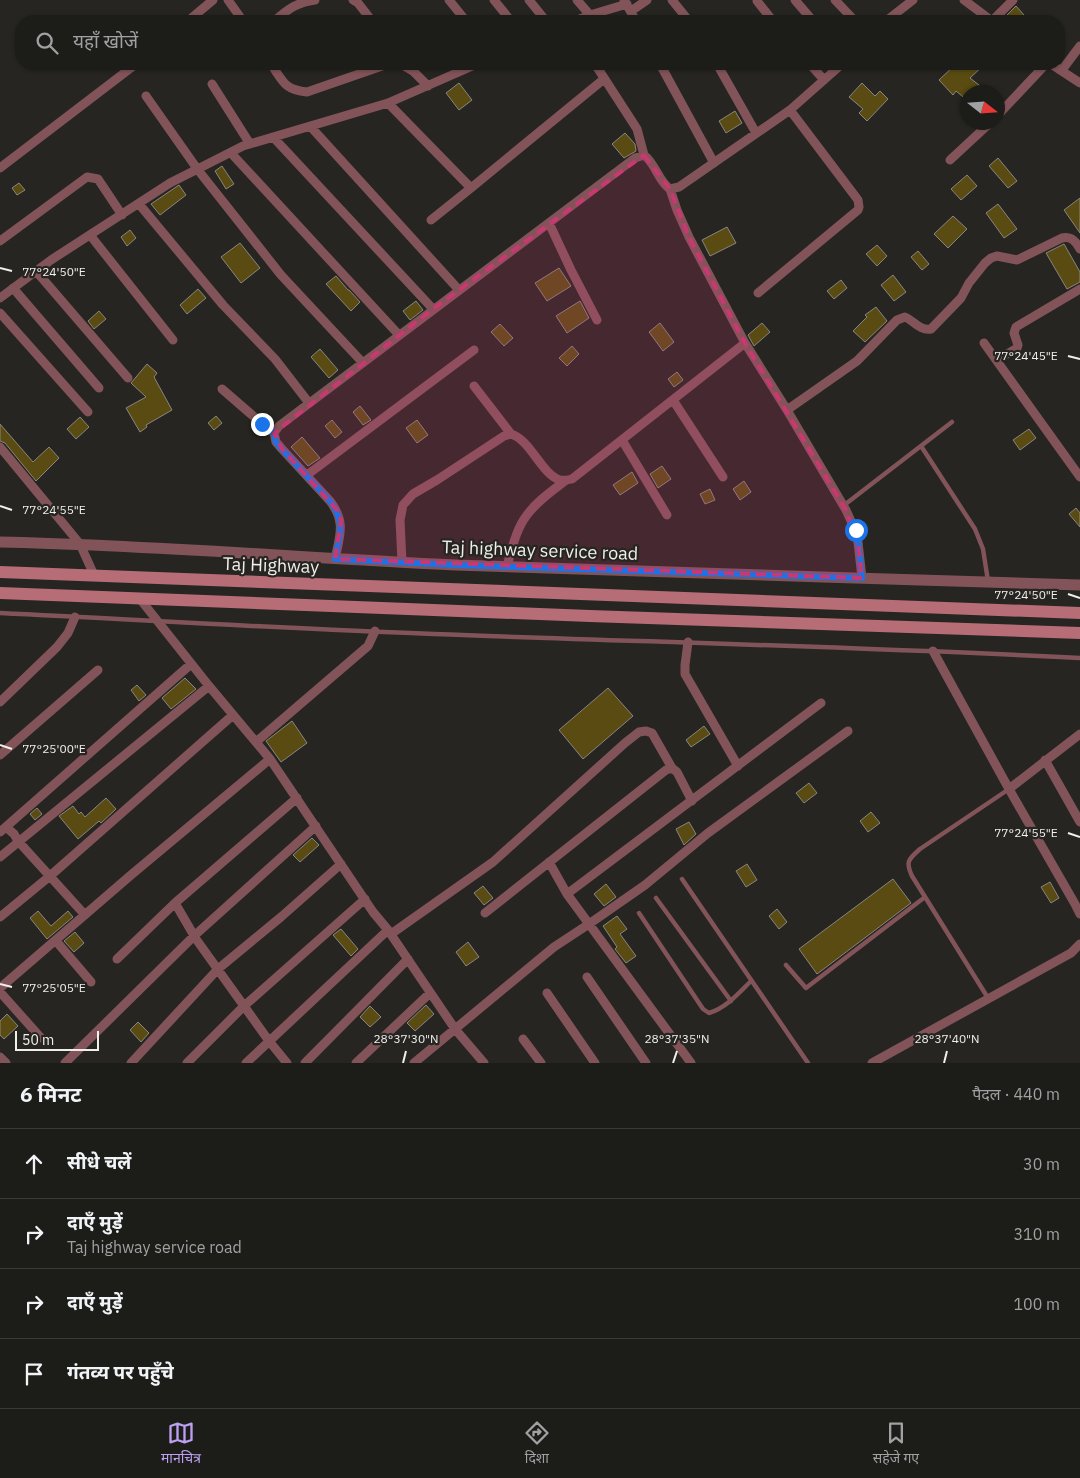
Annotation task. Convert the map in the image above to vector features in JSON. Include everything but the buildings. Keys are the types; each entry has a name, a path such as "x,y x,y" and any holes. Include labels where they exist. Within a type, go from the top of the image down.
{"main road":[{"name":"Taj Highway","path":"0,572 1080,613"},
{"path":"0,593 1080,633"}],"street":[{"path":"195,15 214,0"},
{"path":"228,0 239,15"},
{"path":"281,15 296,2 314,0"},
{"path":"354,0 367,15"},
{"path":"448,0 461,15"},
{"path":"494,0 506,15"},
{"path":"529,0 541,15"},
{"path":"577,0 590,15 647,0"},
{"path":"672,0 685,15"},
{"path":"794,0 808,15"},
{"path":"835,0 849,15"},
{"path":"894,15 913,0"},
{"path":"965,0 984,15"},
{"path":"998,15 1013,0"},
{"path":"756,1 769,15"},
{"path":"1065,66 1080,46"},
{"path":"0,168 128,70"},
{"path":"276,70 286,86 295,91 307,92 373,70"},
{"path":"413,70 428,86"},
{"path":"0,298 36,271 170,183 231,153 250,144 388,103 464,70"},
{"path":"599,70 637,129 644,155 650,160 664,185 670,188 679,187 790,110 835,70"},
{"path":"663,70 714,163"},
{"path":"720,70 756,133"},
{"path":"815,70 824,80"},
{"path":"1005,108 1040,70"},
{"path":"1062,70 1080,83"},
{"path":"431,220 604,79"},
{"path":"212,84 250,144"},
{"path":"146,96 198,170 281,275 363,363"},
{"path":"388,103 471,188"},
{"path":"758,293 858,210 859,207 858,200 790,110"},
{"path":"310,126 460,290"},
{"path":"950,160 982,130"},
{"path":"272,137 434,309"},
{"path":"231,153 399,335"},
{"path":"274,433 279,426 549,222 635,158 644,155"},
{"path":"0,242 87,177 98,179 122,215"},
{"path":"670,188 689,237 745,343 844,506 856,530 862,578"},
{"path":"139,204 223,305 275,359 309,403"},
{"path":"549,222 597,320"},
{"path":"90,235 173,340"},
{"path":"787,410 856,361 897,320 905,317 921,328 931,329 961,298 969,282 991,258 998,256 1017,260 1066,237 1076,242 1080,249"},
{"path":"36,271 128,378"},
{"path":"13,288 99,388"},
{"path":"997,360 1017,348 1018,345 1014,332 1016,327 1080,289"},
{"path":"0,313 88,412"},
{"path":"984,342 1080,477"},
{"path":"507,566 525,516 533,507 565,481 572,479 745,343"},
{"path":"307,475 474,350"},
{"path":"474,386 511,434 520,438 550,473 565,481"},
{"path":"222,389 274,433 276,442 337,510 341,521 335,559"},
{"path":"673,400 723,477"},
{"path":"402,562 400,520 403,505 413,494 504,436 511,434"},
{"path":"622,440 667,515"},
{"path":"0,447 80,544 94,575"},
{"name":"Taj highway service road","path":"0,542 80,544 402,562 1080,585"},
{"path":"140,599 270,759 455,1029 484,1063"},
{"path":"0,702 57,647 68,633 75,617"},
{"path":"256,742 368,646 375,631"},
{"path":"688,642 685,665 686,674 738,766"},
{"path":"933,651 1080,914"},
{"path":"85,915 18,841 14,834 3,830 191,664"},
{"path":"0,755 98,670"},
{"path":"0,857 209,686"},
{"path":"567,894 822,703"},
{"path":"0,917 50,876 233,715"},
{"path":"246,1063 389,932 493,862 639,732 646,731 652,733 692,800"},
{"path":"414,1063 554,947 645,884 708,833 848,731"},
{"path":"1009,789 1045,760 1078,739"},
{"path":"0,988 270,759"},
{"path":"1045,760 1080,822"},
{"path":"485,913 666,770 672,768"},
{"path":"117,959 175,903 297,798"},
{"path":"65,1063 194,936 316,826"},
{"path":"549,862 567,894 691,1063"},
{"path":"131,1063 218,969 282,917 341,864"},
{"path":"187,1063 244,1006 365,900"},
{"path":"175,903 194,936 269,1041 287,1063"},
{"path":"56,941 91,982"},
{"path":"872,1063 1071,953 1080,944"},
{"path":"305,1063 408,959"},
{"path":"587,977 646,1063"},
{"path":"0,992 40,1038"},
{"path":"356,1063 430,993"},
{"path":"547,993 596,1063"},
{"path":"524,1039 541,1063"},
{"path":"0,1057 6,1063"}],"lane":[{"path":"844,506 952,422"},
{"path":"921,446 976,529 983,549 988,582"},
{"path":"0,613 375,631 1080,658"},
{"path":"988,998 925,897 908,868 908,862 920,849 1009,789"},
{"path":"682,879 808,1063"},
{"path":"786,965 806,988 925,897"},
{"path":"656,898 731,1001"},
{"path":"639,913 703,1009 709,1013 717,1011 731,1001 751,981"}],"highlighted area":[{"path":"644,155 670,189 689,237 745,343 846,510 858,542 862,578 335,559 341,521 337,510 282,449 274,433 433,309"}],"route":[{"path":"262,424 274,433 276,442 337,510 341,521 335,559 457,565 862,578 856,530"}]}
